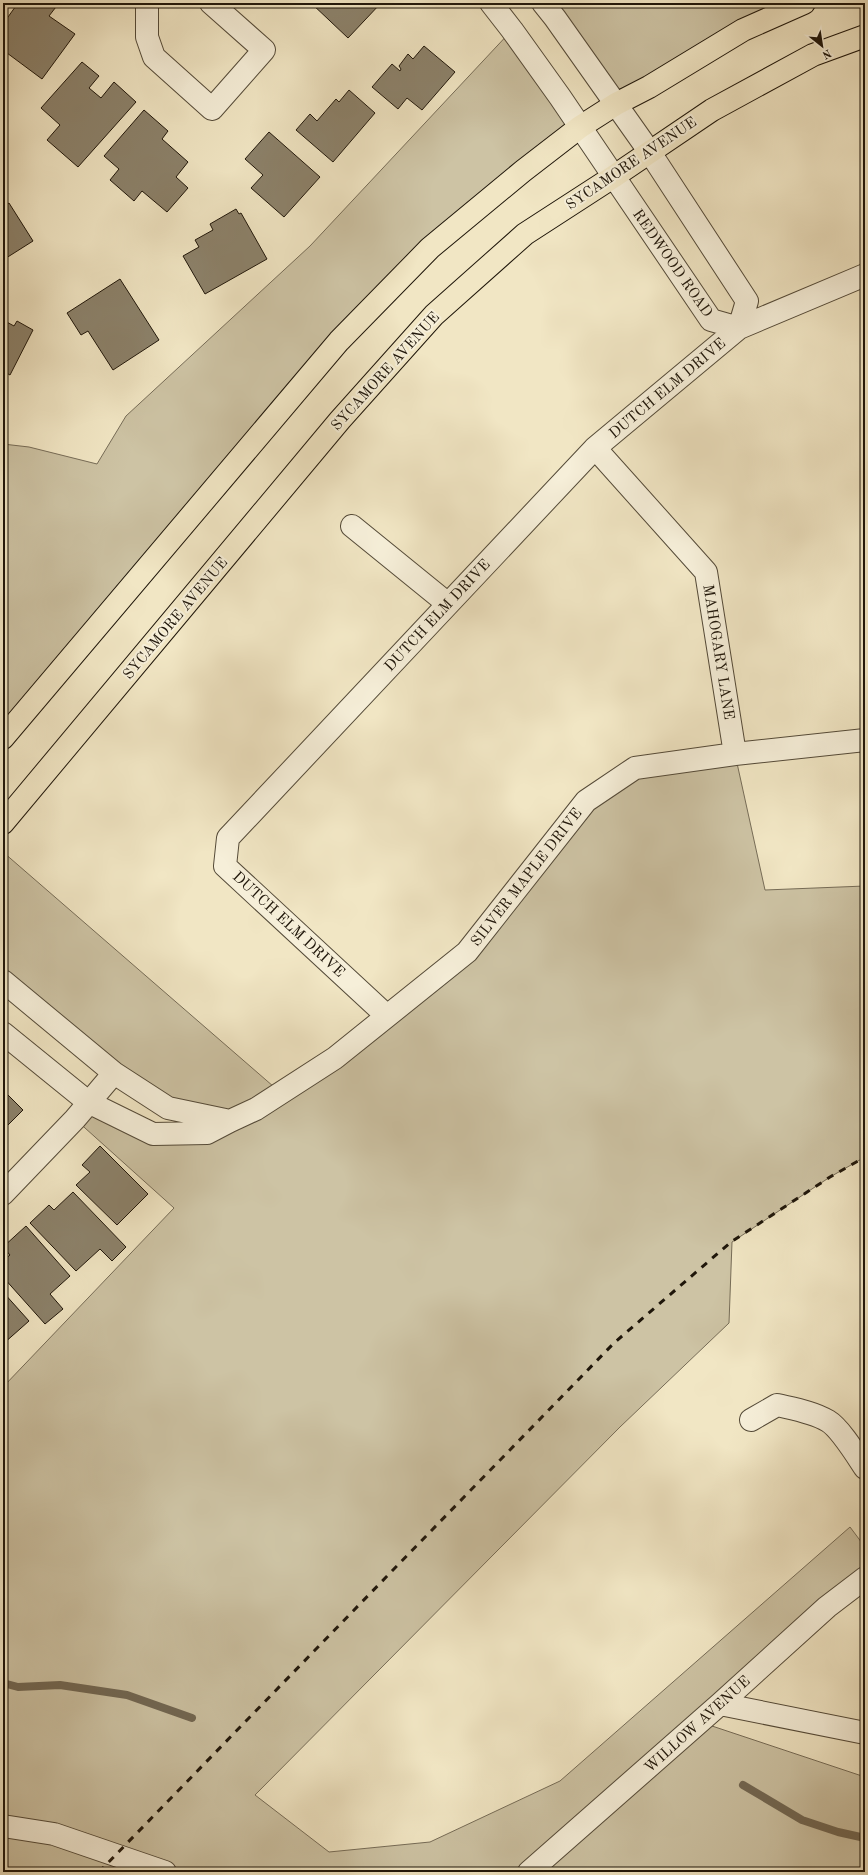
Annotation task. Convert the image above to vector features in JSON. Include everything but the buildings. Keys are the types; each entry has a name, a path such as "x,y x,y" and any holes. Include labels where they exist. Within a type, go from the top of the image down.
{"main road":[{"path":"3,738 339,341 430,248 523,171 580,127 616,104 649,87 743,30 804,3"},
{"name":"SYCAMORE AVENUE","path":"3,823 340,420 434,315 524,234 613,177 649,151 712,110 813,55 865,36"}],"street":[{"path":"149,3 147,37 154,57 212,108 264,50 212,3"},
{"name":"REDWOOD ROAD","path":"491,3 512,30 580,127 711,320 739,328"},
{"path":"543,3 649,151 747,301 739,328"},
{"name":"DUTCH ELM DRIVE","path":"387,1016 225,866 228,838 595,448 739,328 865,275"},
{"name":"MAHOGARY LANE","path":"595,448 706,572 735,754"},
{"path":"352,526 448,604"},
{"name":"SILVER MAPLE DRIVE","path":"3,1033 88,1102 153,1134 207,1133 256,1109 335,1058 467,952 586,801 635,768 735,754 865,740"},
{"path":"3,981 114,1073 168,1108 230,1121"},
{"path":"3,1194 75,1119 114,1073"},
{"path":"751,1420 777,1405 802,1410 829,1422 852,1449 865,1468"},
{"name":"WILLOW AVENUE","path":"529,1872 720,1704 827,1607 865,1578"},
{"path":"720,1704 865,1732"},
{"path":"3,1826 54,1834 165,1872"}],"shaded area":[{"path":"543,3 804,3 616,104"},
{"path":"512,30 580,127 430,248 3,738 3,444 29,447 97,464 126,416 310,246"},
{"path":"735,754 765,890 865,886 865,1157 830,1177 732,1242 729,1323 620,1427 255,1795 329,1852 430,1842 560,1781 850,1527 865,1547 865,1578 700,1722 865,1777 865,1872 3,1872 3,1387 174,1208 75,1119 88,1102 153,1134 207,1133 168,1108 3,981 3,852 281,1093 467,952 586,801 635,768"}],"waterway":[{"path":"3,1683 18,1687 60,1685 127,1695 192,1718"},
{"path":"743,1785 802,1820 838,1832 865,1838"}],"railway":[{"path":"99,1872 614,1343 731,1242 830,1177 865,1157"}]}
